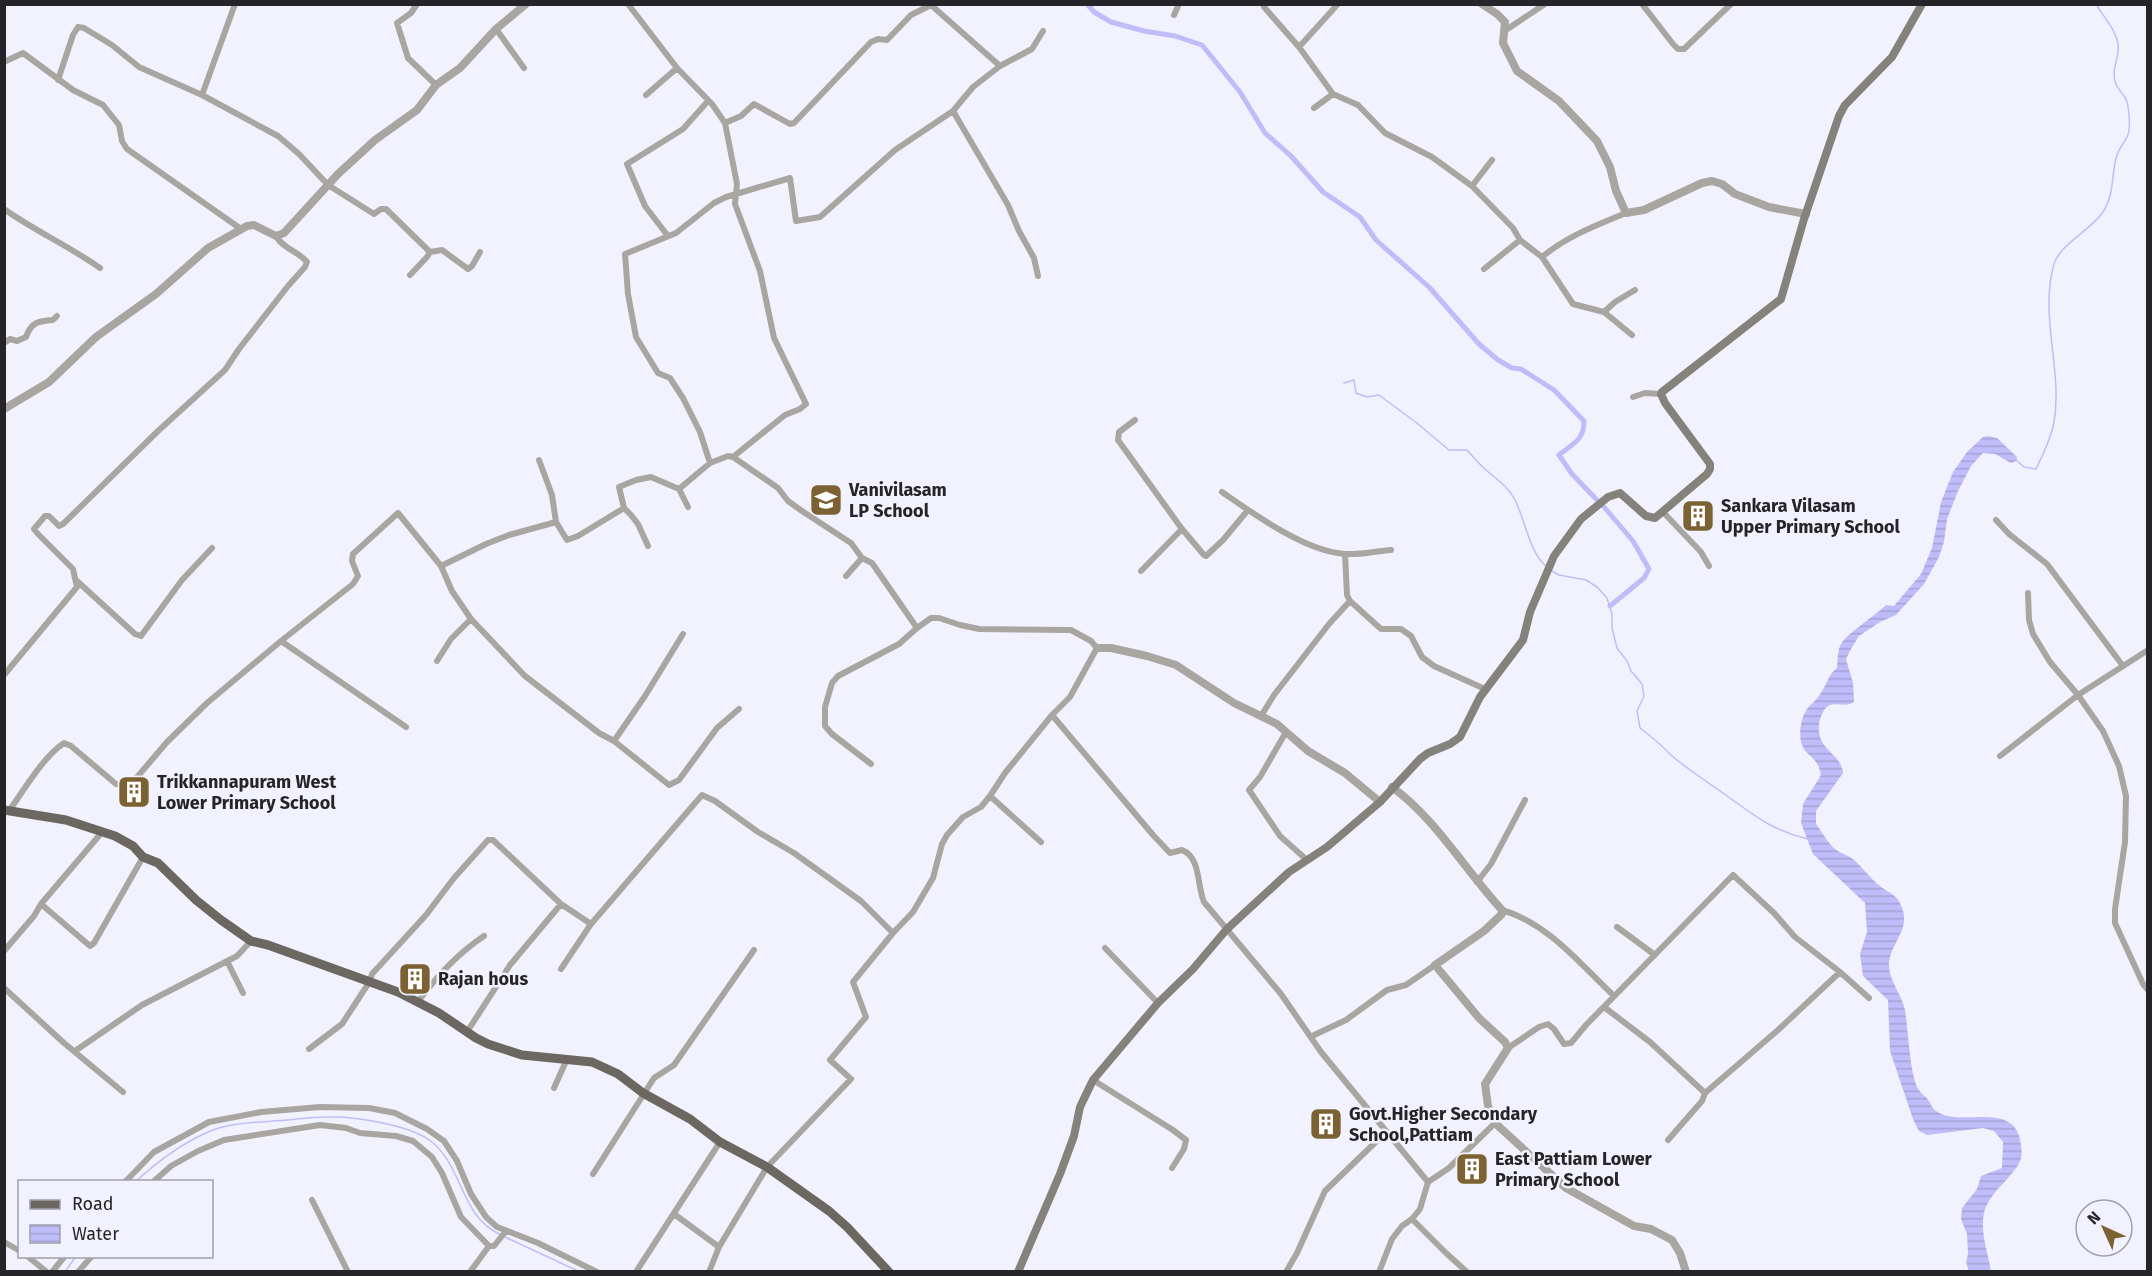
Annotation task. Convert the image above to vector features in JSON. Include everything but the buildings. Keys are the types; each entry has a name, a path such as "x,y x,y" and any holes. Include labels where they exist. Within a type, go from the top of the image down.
{"main road":[{"path":"1018,1272 1060,1174 1074,1136 1080,1107 1093,1080 1158,1003 1193,969 1227,929 1289,872 1327,847 1380,802 1420,759 1460,737 1485,689 1523,640 1530,612 1549,568 1558,550 1581,519 1615,493 1624,495 1650,518 1655,518 1710,470 1710,464 1661,394 1781,299 1806,214 1839,116 1845,105 1892,57 1922,4"},
{"path":"7,810 66,820 102,831 133,846 143,857 158,863 196,900 252,941 398,992 439,1013 488,1044 522,1055 592,1062 618,1074 643,1094 690,1119 720,1142 767,1167 829,1211 889,1272"}],"street":[{"path":"202,95 235,4"},
{"path":"417,4 411,13 397,23 408,58 436,85"},
{"path":"276,236 284,233 375,140 417,110 436,85 460,68 496,29 526,4"},
{"path":"628,4 677,68 712,104 725,123 737,184 735,204 760,271 774,339 806,404 785,415 733,458"},
{"path":"1174,15 1179,4"},
{"path":"1299,47 1338,4"},
{"path":"1482,4 1505,22 1503,43 1517,71 1559,101 1597,141 1610,167 1616,191 1626,213"},
{"path":"1506,30 1545,4"},
{"path":"1642,4 1673,44 1684,50 1731,4"},
{"path":"725,123 741,116 754,104 790,124 794,123 871,42 878,39 887,40 911,15 932,6 1000,66"},
{"path":"1264,7 1299,47 1333,94 1358,105 1385,133 1432,157 1472,186 1513,228 1520,240 1542,257 1573,304 1604,312 1632,335"},
{"path":"58,80 73,35 78,27 84,28 112,45 139,67 202,95 278,136 299,154 328,186 374,214 381,209 386,209 430,252"},
{"path":"496,29 524,68"},
{"path":"710,463 700,432 683,398 670,378 658,373 636,337 628,294 625,254 676,233 692,223 714,203 736,193 790,178 796,221 820,218 895,150 953,111 973,87 1000,66 1032,49 1043,31"},
{"path":"4,62 23,53 58,80 103,105 119,125 122,141 127,149 241,229"},
{"path":"646,95 677,68"},
{"path":"1314,108 1333,94"},
{"path":"668,236 645,206 627,164 683,129 708,101"},
{"path":"953,111 1008,205 1034,258 1038,276"},
{"path":"1472,186 1492,160"},
{"path":"1542,257 1557,244 1570,237 1626,213 1644,210 1702,183 1722,184 1735,194 1769,207 1806,214"},
{"path":"4,210 100,268"},
{"path":"4,409 49,382 96,337 156,294 208,248 241,229 254,225 276,236 286,248 307,262 238,349 225,370 158,431 63,524 59,526 50,516 45,516 34,529 73,569 77,581 135,634 141,636 182,580 212,548"},
{"path":"1484,269 1520,240"},
{"path":"430,252 442,250 468,269 480,252"},
{"path":"410,275 430,252"},
{"path":"1604,312 1635,290"},
{"path":"4,343 10,339 17,341 26,337 29,329 37,321 53,320 57,316"},
{"path":"1633,397 1645,393 1661,394"},
{"path":"1135,420 1119,432 1118,440 1182,529 1206,556 1248,510"},
{"path":"679,489 710,463 728,456 733,458 778,488 788,501 801,511 851,543 862,558 872,563 917,628"},
{"path":"539,460 552,495 555,522 567,540 578,536 624,508"},
{"path":"648,546 638,524 624,508 619,487 651,477 679,489 688,507"},
{"path":"1222,492 1248,510 1315,548 1345,554 1391,550"},
{"path":"1663,512 1701,552 1709,566"},
{"path":"7,810 56,750 64,744 71,746 116,784 126,786 207,703 353,584 358,576 351,561 353,554 398,513 441,566 452,591 471,619 525,676 599,733 614,741 669,785 679,780 717,728 739,709"},
{"path":"1996,520 2009,534 2046,564 2123,666"},
{"path":"441,566 486,544 555,522"},
{"path":"1141,571 1182,529"},
{"path":"1345,554 1347,595 1350,601 1380,629 1398,628 1411,636 1422,657 1434,666 1485,689"},
{"path":"846,576 862,558"},
{"path":"4,675 75,589 77,581"},
{"path":"2028,593 2029,620 2033,634 2050,662 2078,695 2103,731 2119,766 2126,796 2125,842 2115,923 2143,984 2148,990"},
{"path":"1261,716 1274,695 1329,624 1350,601"},
{"path":"872,764 832,734 825,726 825,707 832,683 845,671 899,644 931,618 979,628 1071,630 1091,641 1096,648"},
{"path":"437,661 451,639 471,619"},
{"path":"614,741 645,696 683,633"},
{"path":"281,641 406,727"},
{"path":"1096,648 1111,648 1176,665 1234,703 1278,724 1308,751 1345,772 1380,802"},
{"path":"709,1272 719,1247 767,1167 851,1079 830,1060 866,1017 853,982 913,912 933,878 942,844 947,835 963,817 981,807 1005,773 1052,715 1070,697 1096,648"},
{"path":"2000,756 2078,695 2148,650"},
{"path":"1052,715 1153,836 1170,853 1182,850 1188,854 1197,869 1200,892 1204,902 1281,994 1322,1052 1428,1182"},
{"path":"1286,732 1260,777 1249,790 1280,836 1307,860"},
{"path":"1392,787 1405,796 1431,823 1502,910 1513,913 1565,947 1614,996"},
{"path":"561,969 591,924 702,795 715,801 758,832 794,853 861,901 893,933"},
{"path":"990,796 1041,842"},
{"path":"1477,882 1491,864 1525,800"},
{"path":"4,951 34,916 40,904 102,831"},
{"path":"309,1049 342,1024 370,981 372,974 426,915 454,878 488,840 493,840 561,904 591,924"},
{"path":"40,904 90,946 94,943 143,857"},
{"path":"1686,1272 1680,1252 1672,1240 1651,1229 1634,1226 1566,1188 1495,1123 1488,1106 1485,1084 1508,1048 1539,1027 1548,1024 1564,1044 1571,1043 1733,875 1795,937 1869,998"},
{"path":"467,1032 510,965 561,904"},
{"path":"1311,1036 1346,1020 1387,990 1406,985 1484,931 1502,914 1502,910"},
{"path":"1617,927 1655,956"},
{"path":"417,1003 464,949 484,936"},
{"path":"75,1051 142,1005 237,956 252,941"},
{"path":"1105,948 1158,1003"},
{"path":"593,1174 654,1078 674,1065 754,950"},
{"path":"226,961 243,993"},
{"path":"1435,965 1479,1018 1505,1042 1508,1048"},
{"path":"1668,1140 1702,1101 1705,1094 1840,972"},
{"path":"4,988 123,1092"},
{"path":"1604,1007 1650,1042 1705,1094"},
{"path":"554,1088 567,1059"},
{"path":"1093,1080 1186,1140 1184,1149 1172,1168"},
{"path":"126,1180 154,1152 209,1122 261,1112 320,1107 369,1108 395,1113 427,1129 444,1141 457,1161 471,1194 486,1217 505,1232 538,1243 597,1272"},
{"path":"1379,1272 1392,1239 1420,1209 1428,1182 1449,1168 1495,1123"},
{"path":"155,1180 171,1166 198,1150 224,1140 273,1131 320,1125 396,1136 413,1141 432,1157 442,1173 461,1217 489,1246"},
{"path":"1286,1272 1325,1191 1386,1132"},
{"path":"636,1272 720,1142"},
{"path":"312,1200 348,1272"},
{"path":"674,1214 719,1247"},
{"path":"1412,1219 1467,1272"},
{"path":"470,1272 489,1246 494,1246 505,1232"},
{"path":"4,1242 18,1250"},
{"path":"28,1258 47,1272"},
{"path":"52,1272 64,1258"},
{"path":"78,1272 91,1258"}],"shaded area":[{"name":"Vanivilasam LP School","path":"824,487 840,504 830,514 811,497"}],"water":[{"path":"1983,437 1997,438 2017,457 2016,461 2011,463 1995,454 1983,453 1971,466 1947,519 1944,542 1939,557 1924,584 1896,615 1880,622 1859,636 1846,659 1853,683 1854,702 1827,707 1820,719 1819,730 1820,738 1838,760 1843,773 1816,811 1816,824 1832,846 1852,858 1876,883 1896,897 1900,903 1904,920 1903,928 1893,948 1889,969 1905,1010 1913,1075 1920,1091 1933,1109 1946,1116 1996,1118 2006,1121 2015,1128 2020,1139 2022,1153 2020,1161 1991,1198 1984,1213 1984,1235 1991,1271 1969,1272 1966,1262 1967,1234 1961,1219 1962,1208 1977,1189 1981,1176 2002,1168 2003,1142 1994,1131 1983,1128 1927,1135 1919,1131 1913,1119 1890,1051 1888,1000 1863,976 1860,954 1867,932 1865,903 1813,854 1801,823 1803,804 1821,775 1815,760 1802,745 1800,731 1805,712 1819,696 1837,668 1839,650 1844,640 1886,605 1894,606 1921,574 1932,548 1941,502 1953,472 1967,452"}],"waterway":[{"path":"1087,4 1094,12 1111,22 1175,36 1202,45 1240,92 1265,133 1291,156 1323,192 1360,217 1376,240 1429,287 1479,344 1498,360 1512,368 1521,369 1554,390 1584,421 1580,437 1559,455 1572,474 1598,501"},
{"path":"2015,459 2024,467 2036,469 2054,422 2056,383 2049,304 2054,264 2062,250 2098,219 2107,205 2117,155 2129,131 2127,102 2114,79 2117,39 2096,4"},
{"path":"1344,383 1354,380 1356,393 1367,397 1379,395 1449,450 1467,450 1512,495 1535,552 1546,566"},
{"path":"1604,507 1633,541 1649,569 1644,578 1610,606"},
{"path":"1552,571 1559,575 1586,580 1597,587 1607,598 1617,648 1642,684 1644,696 1637,711 1640,728 1683,765 1753,815 1783,831 1808,839"},
{"path":"137,1180 177,1149 222,1127 320,1117 367,1120 397,1126 432,1142 451,1165 477,1216 501,1235"},
{"path":"505,1237 580,1272"},
{"path":"65,1272 75,1258"}],"place":[{"name":"Vanivilasam LP School","path":"826,500"},
{"name":"Sankara Vilasam Upper Primary School","path":"1698,516"},
{"name":"Trikkannapuram West Lower Primary School","path":"134,792"},
{"name":"Rajan hous","path":"415,979"},
{"name":"Govt.Higher Secondary School,Pattiam","path":"1326,1124"},
{"name":"East Pattiam Lower Primary School","path":"1472,1169"}]}
